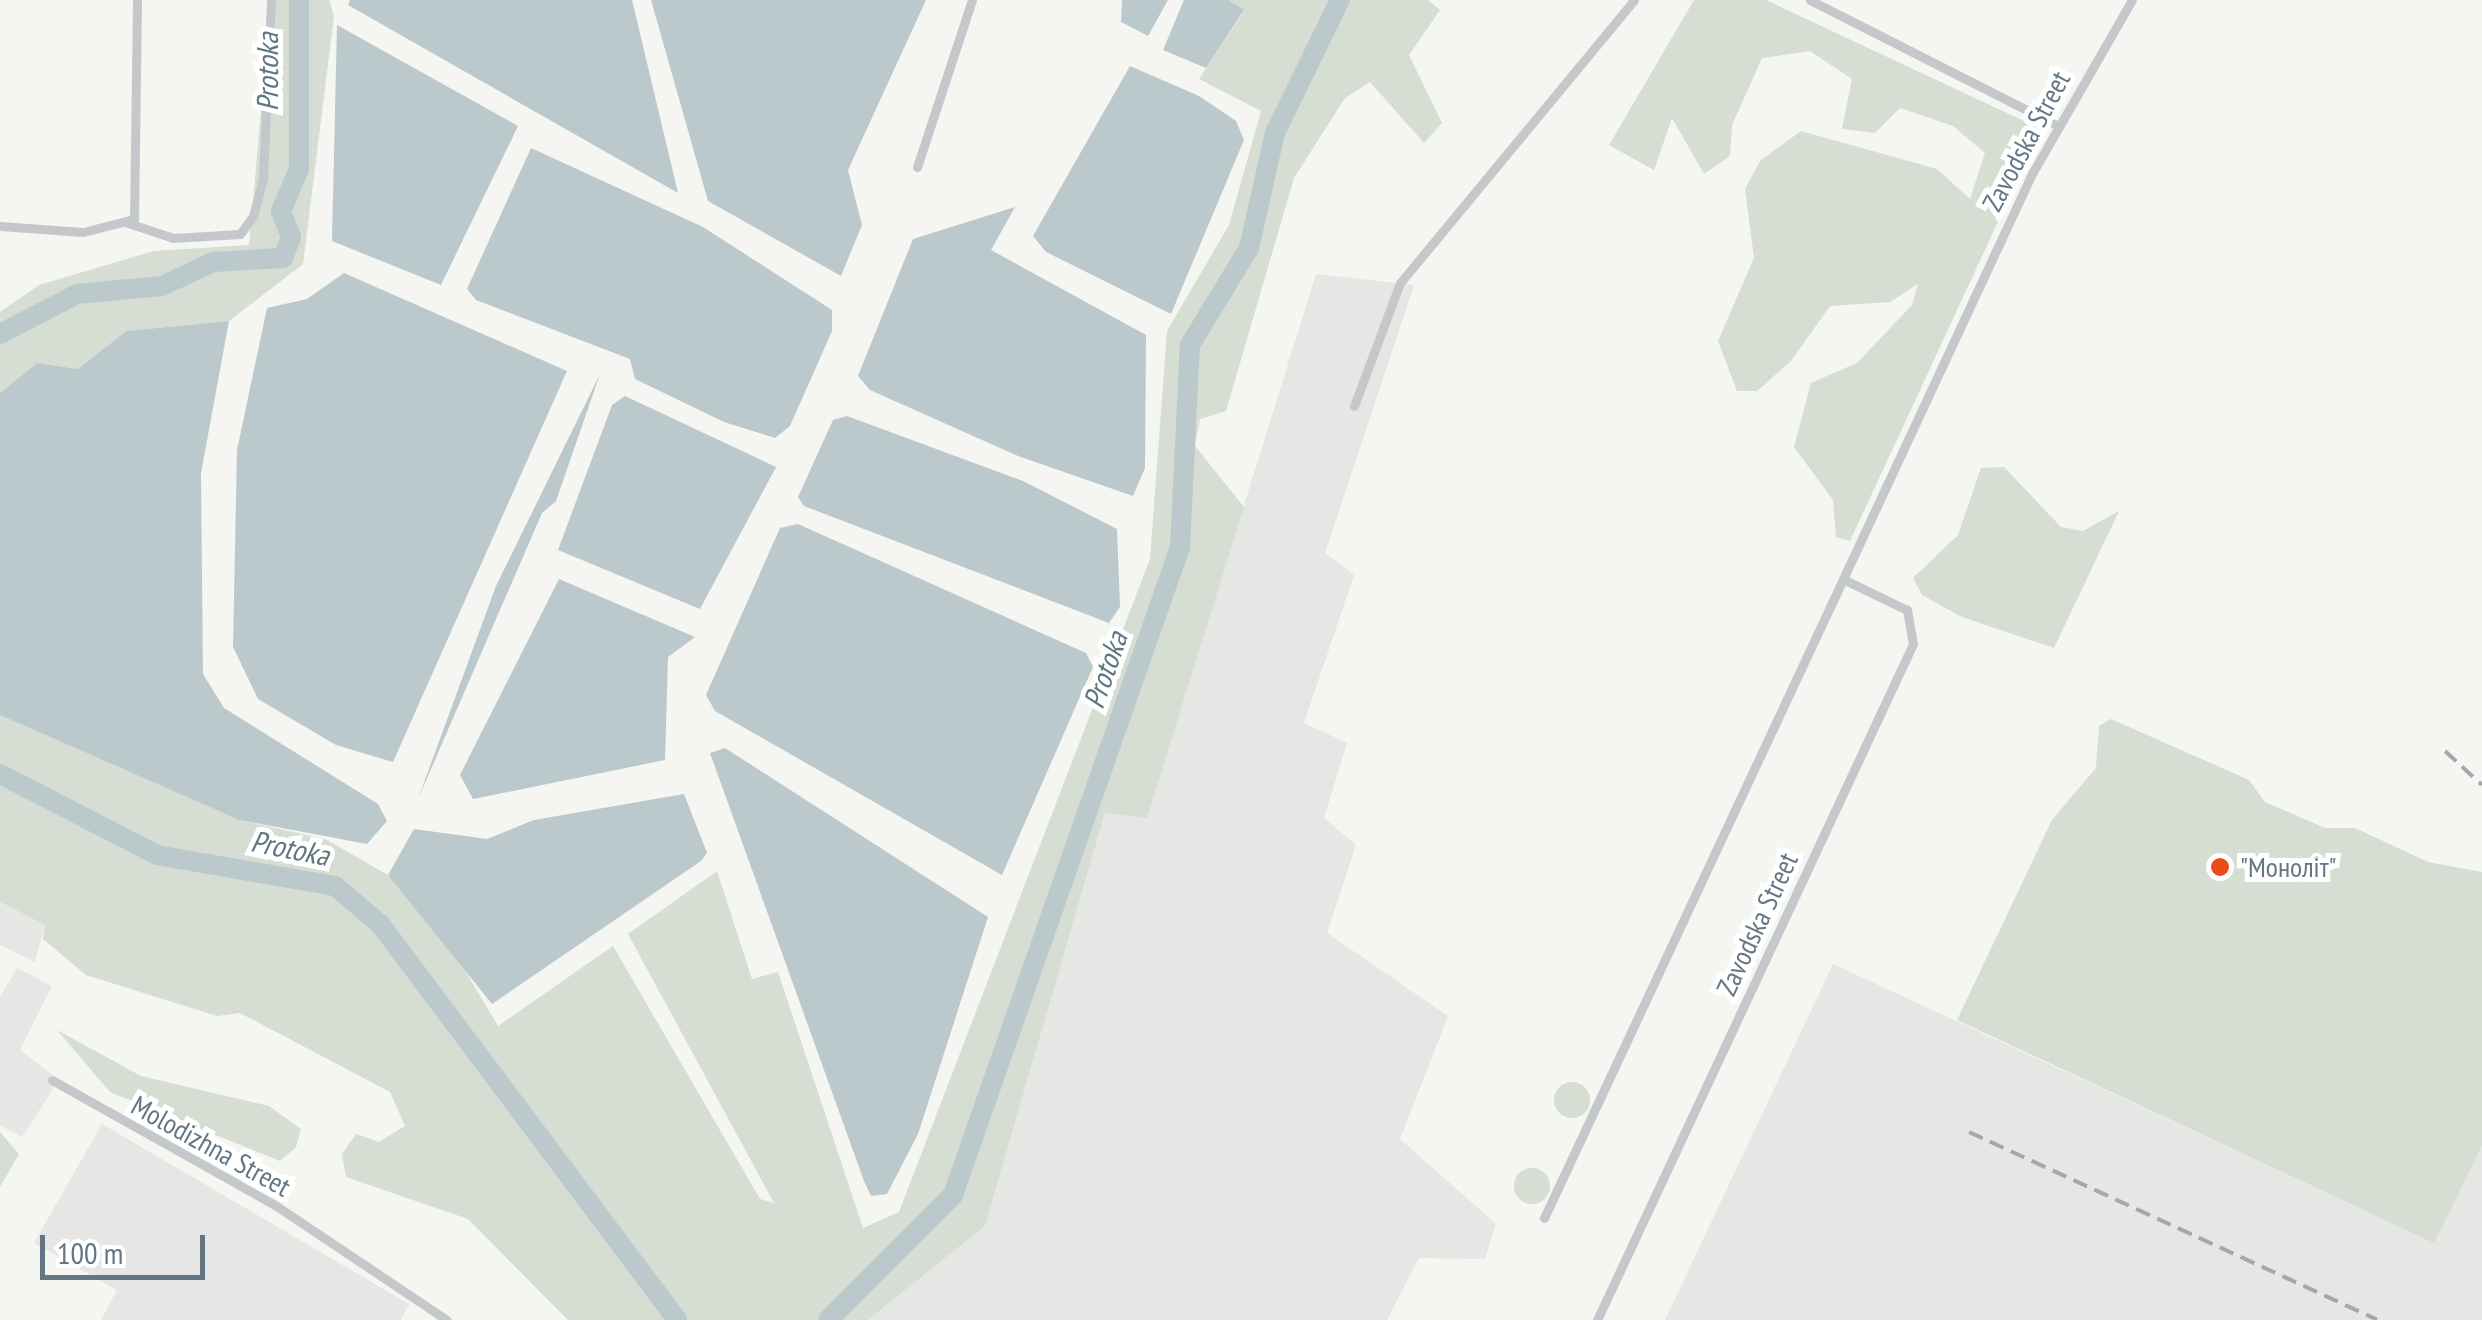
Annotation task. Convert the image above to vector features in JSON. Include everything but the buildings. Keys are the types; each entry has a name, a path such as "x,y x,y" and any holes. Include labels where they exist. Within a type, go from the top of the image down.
{"street":[{"path":"128,223 139,206 137,0"},
{"path":"0,226 83,232 128,223 173,238 240,234 253,216 263,178 271,0"},
{"path":"917,167 972,0"},
{"path":"1354,406 1400,283 1634,0"},
{"path":"1810,0 2058,126"},
{"name":"Zavodska Street","path":"1544,1218 2058,126 2132,0"},
{"name":"Zavodska Street","path":"1598,1320 1913,644 1906,610 1844,579"},
{"name":"Molodizhna Street","path":"52,1080 278,1206 446,1320"}],"shaded area":[{"path":"271,0 329,0 334,16 303,264 229,321 126,331 78,369 37,363 0,393 0,312 39,285 154,251 249,245"},
{"path":"350,0 632,0 678,193 348,5"},
{"path":"651,0 926,0 848,170 862,225 841,276 708,201"},
{"path":"1122,0 1168,0 1148,36 1121,22"},
{"path":"1184,0 1229,0 1244,10 1206,68 1163,50"},
{"path":"1229,0 1428,0 1440,10 1409,55 1442,123 1424,143 1370,82 1345,98 1294,178 1226,411 1200,419 1195,446 1244,507 1147,818 1105,813 985,1226 868,1320 568,1320 468,1219 346,1177 342,1154 356,1134 379,1142 405,1126 390,1092 240,1013 217,1016 86,975 43,939 45,925 0,902 0,715 239,820 325,839 388,875 442,932 498,1026 613,946 760,1199 774,1203 628,934 717,871 752,979 778,972 863,1228 899,1212 1150,559 1167,331 1229,225 1261,111 1199,79 1244,11"},
{"path":"1694,0 1766,0 2041,129 1850,541 1836,537 1833,500 1794,447 1811,383 1857,363 1912,305 1918,284 1890,302 1830,306 1791,361 1757,391 1737,391 1718,341 1754,258 1745,189 1760,161 1801,131 1937,169 1970,199 1985,153 1953,126 1900,108 1875,133 1842,129 1852,79 1810,51 1762,58 1732,125 1730,156 1704,174 1672,118 1654,170 1609,145"},
{"path":"337,25 518,126 441,285 332,241"},
{"path":"1130,66 1199,96 1236,121 1244,140 1171,314 1046,252 1033,236"},
{"path":"531,148 703,227 832,310 832,331 790,426 775,438 724,422 635,379 630,359 476,300 467,289"},
{"path":"1015,207 991,250 1146,335 1145,468 1133,496 1018,456 870,390 858,376 913,239"},
{"path":"344,273 567,371 393,762 336,745 258,699 233,647 237,450 267,308 307,299"},
{"path":"1316,274 1414,285 1325,553 1354,575 1304,723 1347,743 1324,818 1356,845 1327,933 1448,1016 1400,1139 1496,1224 1485,1259 1419,1258 1387,1320 868,1320 985,1226 1105,813 1147,817"},
{"path":"229,321 201,473 203,674 224,708 378,804 387,821 367,844 239,820 0,715 0,393 37,363 78,369 126,331"},
{"path":"600,374 556,501 542,513 418,799 496,586"},
{"path":"625,396 776,467 700,609 558,550 612,405"},
{"path":"847,416 1023,481 1117,529 1120,607 1109,623 804,506 798,497 833,420"},
{"path":"2004,467 2061,527 2083,531 2119,511 2054,648 1962,617 1922,595 1913,578 1958,535 1981,468"},
{"path":"798,524 1086,653 1093,667 1002,875 715,711 706,695 780,528"},
{"path":"559,579 695,637 668,657 665,760 473,799 460,775"},
{"path":"2111,719 2249,780 2265,802 2325,828 2355,828 2428,862 2482,872 2482,1146 2434,1243 1957,1020 2052,820 2096,768 2099,726"},
{"path":"725,748 988,917 918,1134 887,1194 871,1196 864,1181 710,753"},
{"path":"684,794 707,853 701,861 492,1004 388,875 414,829 487,839 534,820"},
{"path":"0,902 45,925 35,962 0,945"},
{"path":"1833,964 2433,1242 2482,1146 2482,1320 1665,1320"},
{"path":"17,968 52,986 20,1050 59,1080 22,1137 0,1125 0,997"},
{"path":"57,1030 141,1076 269,1106 301,1129 296,1147 280,1161 110,1092"},
{"path":"1572,1082 1585,1087 1590,1100 1585,1113 1572,1118 1559,1113 1554,1100 1559,1087"},
{"path":"102,1124 409,1304 401,1320 101,1320 117,1290 34,1243"},
{"path":"0,1132 19,1154 0,1187"},
{"path":"1532,1168 1545,1173 1550,1186 1545,1199 1532,1204 1519,1199 1514,1186 1519,1173"}],"waterway":[{"name":"Protoka","path":"0,334 77,294 162,286 213,262 283,258 291,237 281,211 299,169 299,0"},
{"name":"Protoka","path":"828,1320 953,1195 1180,547 1190,345 1249,248 1275,133 1340,0"},
{"name":"Protoka","path":"0,774 157,855 335,886 380,924 677,1320"}],"railway":[{"path":"2445,751 2482,785"},
{"path":"1969,1132 2377,1320"}],"place":[{"name":"\"Моноліт\"","path":"2220,867"}]}
